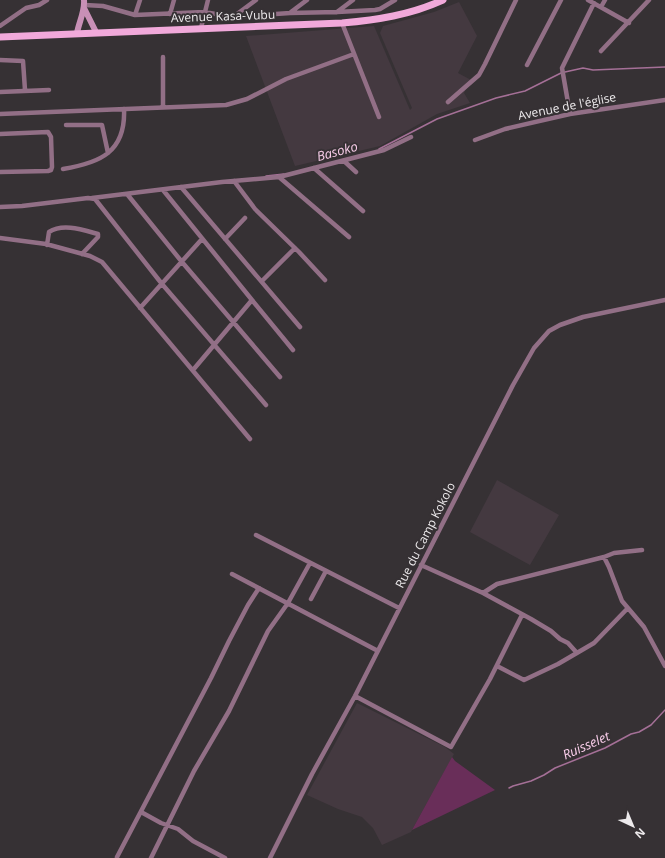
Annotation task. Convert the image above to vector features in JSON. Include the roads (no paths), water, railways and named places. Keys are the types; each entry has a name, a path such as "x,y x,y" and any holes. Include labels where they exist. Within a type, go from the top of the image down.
{"main road":[{"name":"Avenue Kasa-Vubu","path":"0,36 342,23 396,16 443,0"}],"street":[{"path":"0,26 26,8 39,5 47,0"},
{"path":"104,6 106,0"},
{"path":"135,15 140,0"},
{"path":"170,14 174,0"},
{"path":"201,28 208,0"},
{"path":"233,17 256,0"},
{"path":"290,13 307,0"},
{"path":"337,12 353,0"},
{"path":"85,4 104,6 135,15 204,12 233,17 380,9 394,0"},
{"path":"448,102 479,75 516,0"},
{"path":"527,65 560,0"},
{"path":"588,0 629,23"},
{"path":"601,7 605,0"},
{"path":"601,52 649,0"},
{"path":"570,114 562,68 594,3"},
{"path":"85,4 96,32"},
{"path":"77,33 80,17 85,4"},
{"path":"342,23 380,116"},
{"path":"0,114 226,105 247,99 286,79 354,54"},
{"path":"162,58 164,107"},
{"path":"0,60 23,60 25,90"},
{"path":"0,92 49,90"},
{"name":"Avenue de l'église","path":"475,140 505,129 570,114 665,100"},
{"path":"63,170 94,162 108,153 115,146 123,131 124,109"},
{"path":"66,124 102,125 108,153"},
{"path":"0,134 48,132 52,137 52,167 51,170 48,171 0,172"},
{"path":"0,207 22,206 279,177 384,150 411,136"},
{"path":"344,161 356,172"},
{"path":"314,168 363,211"},
{"path":"279,177 349,237"},
{"path":"234,181 255,208 295,248 324,280"},
{"path":"181,188 300,327"},
{"path":"163,190 293,350"},
{"path":"127,194 280,378"},
{"path":"92,198 102,207 162,284 266,405"},
{"path":"225,239 245,218"},
{"path":"47,245 49,232 52,231 72,227 98,234 98,238 82,254"},
{"path":"0,238 47,245 90,256 102,262 250,439"},
{"path":"140,308 202,239"},
{"path":"262,281 295,248"},
{"path":"193,370 252,300"},
{"name":"Rue du Camp Kokolo","path":"270,858 312,774 355,696 526,359 549,331 570,321 665,300"},
{"path":"256,535 399,608"},
{"path":"483,593 498,584 604,557 614,553 642,550"},
{"path":"604,557 618,593 627,609 644,627 665,666"},
{"path":"151,858 194,771 229,711 265,637 288,603 310,563"},
{"path":"421,565 483,593 522,614 551,631 560,639 568,642 577,653"},
{"path":"312,599 326,571"},
{"path":"232,574 378,651"},
{"path":"117,856 245,610 259,588"},
{"path":"497,666 524,680 558,664 594,643 627,609"},
{"path":"355,696 451,747 497,666 522,614"},
{"path":"141,812 178,829 193,841 225,858"}],"waterway":[{"name":"Basoko","path":"565,72 583,68 593,70 665,67"},
{"name":"Basoko","path":"379,149 437,119 496,98 525,91 561,73"},
{"name":"Basoko","path":"266,176 284,174"},
{"name":"Ruisselet","path":"509,788 531,781 555,768 605,748 631,734 639,732 651,725 665,710"}]}
